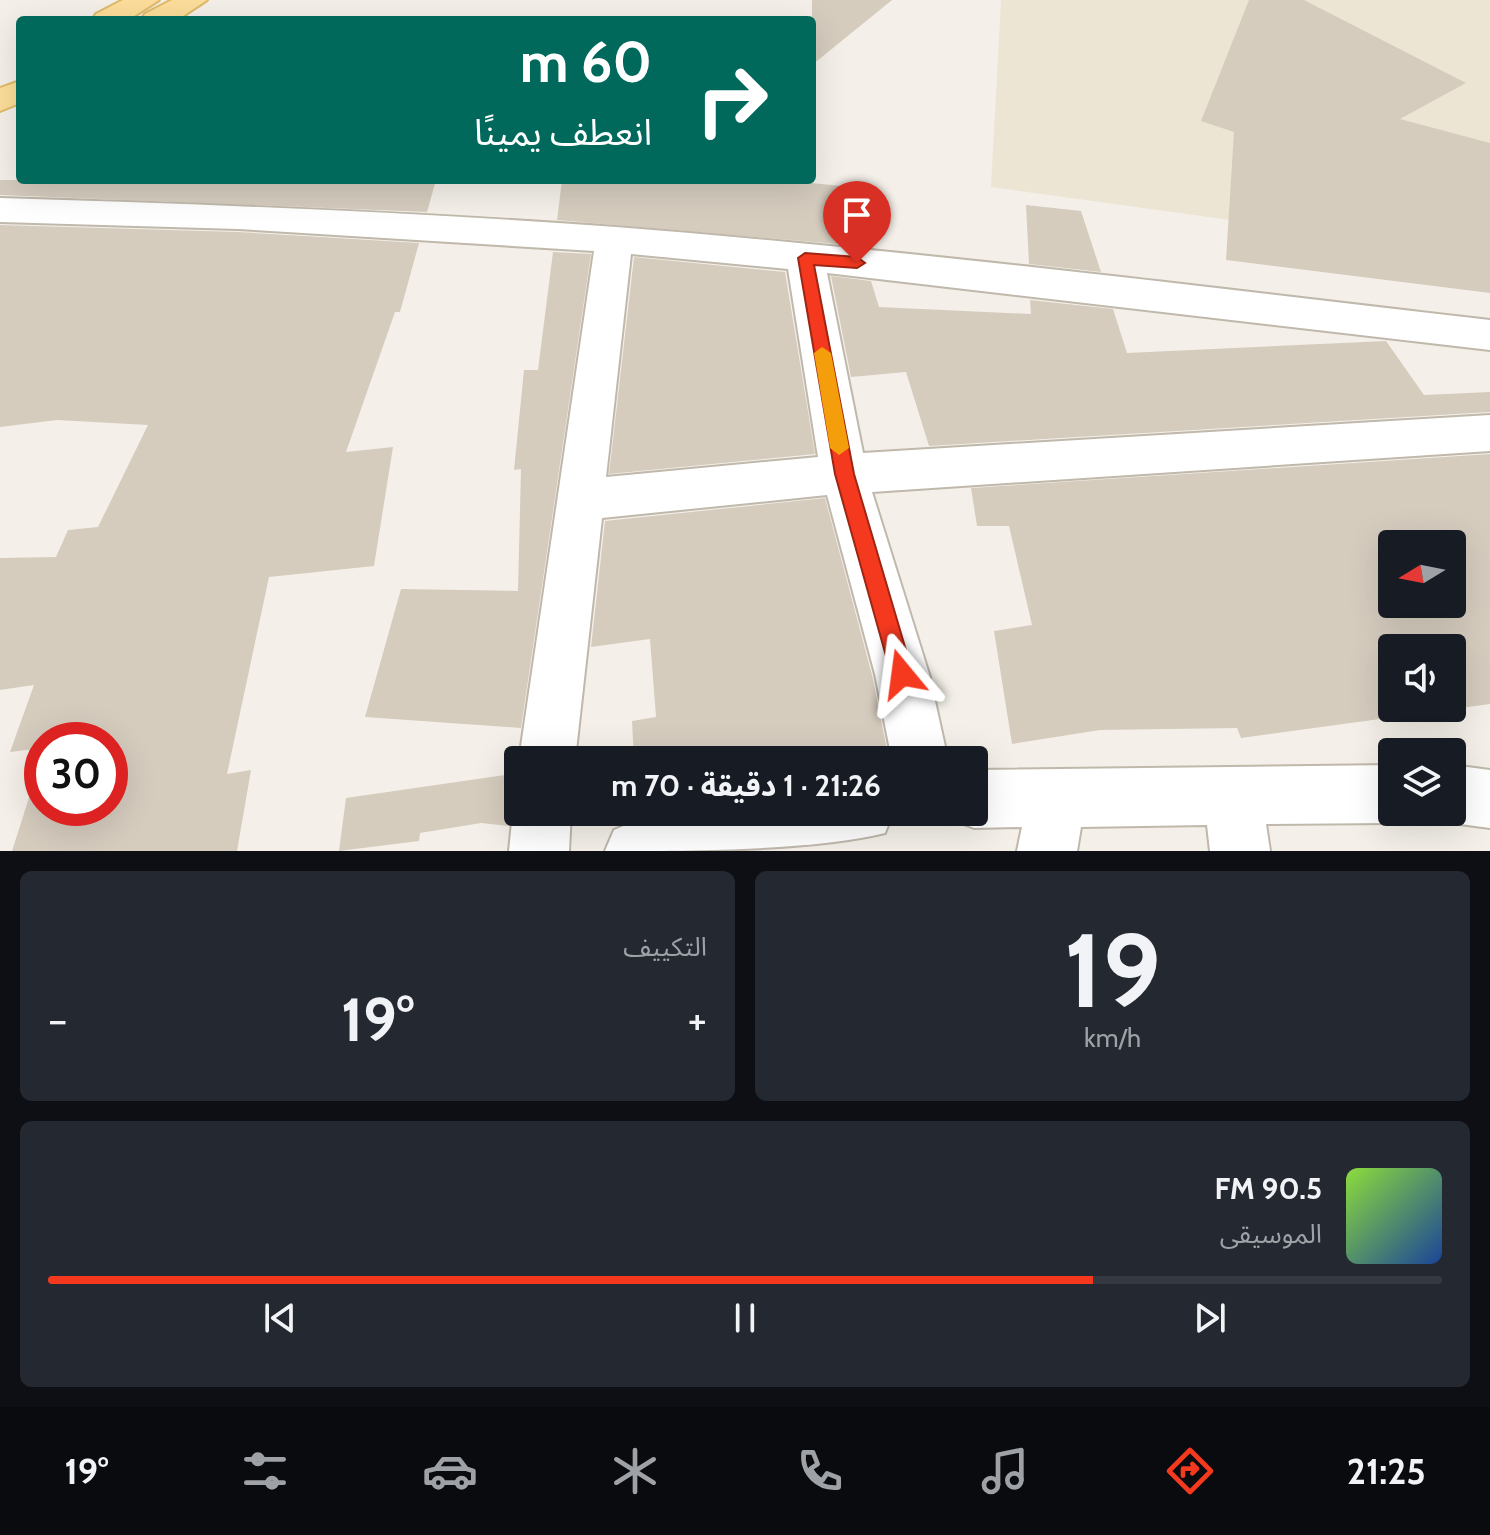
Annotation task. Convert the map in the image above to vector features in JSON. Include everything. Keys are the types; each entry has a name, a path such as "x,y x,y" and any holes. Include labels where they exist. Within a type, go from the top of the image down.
{"main road":[{"path":"114,16 145,0"},
{"path":"163,16 193,0"}],"street":[{"path":"8,205 614,240 934,269 1490,335"},
{"path":"549,746 614,240"},
{"path":"805,258 844,474 902,674 917,746"},
{"path":"579,500 844,474 1490,433"},
{"path":"1466,796 1490,799"},
{"path":"988,803 1052,824 1236,823 1378,797"},
{"path":"539,851 541,826"},
{"path":"635,851 782,826"}],"shaded area":[{"path":"1001,0 1490,0 1490,256 991,187"}],"building":[{"path":"812,0 892,0 816,62 816,16 812,16"},
{"path":"1249,0 1304,0 1466,83 1400,119 1490,143 1490,293 1226,260 1234,132 1201,121"},
{"path":"0,180 16,180 16,184 435,184 427,212 0,195"},
{"path":"816,183 842,186 860,246 557,220 562,184"},
{"path":"1026,205 1081,211 1101,272 1029,264"},
{"path":"0,225 238,232 419,243 400,312 395,312 346,452 393,447 374,566 269,577 227,774 251,770 237,851 12,851 24,813 24,826 128,826 128,722 24,722 24,750 10,752 34,685 0,690 0,558 56,557 68,530 98,527 148,425 57,420 0,427"},
{"path":"553,252 591,254 521,728 365,717 401,589 518,591 521,469 514,470 524,370 538,370"},
{"path":"634,257 785,272 815,454 609,474"},
{"path":"831,276 871,281 879,307 1031,314 1030,300 1113,309 1127,353 1386,341 1424,395 1490,392 1490,412 929,446 906,372 851,377"},
{"path":"1490,454 1490,704 1466,707 1466,634 1378,634 1378,719 1241,738 1237,728 1100,730 1012,744 994,631 1032,625 1009,526 977,526 971,488"},
{"path":"825,498 872,675 886,746 633,746 632,721 656,717 650,639 591,647 605,521"},
{"path":"504,775 504,825 481,823 420,833 419,841 339,851 346,798"}],"slow traffic":[{"path":"822,353 839,448"}],"route":[{"path":"857,263 805,258 844,474 902,674"}]}
